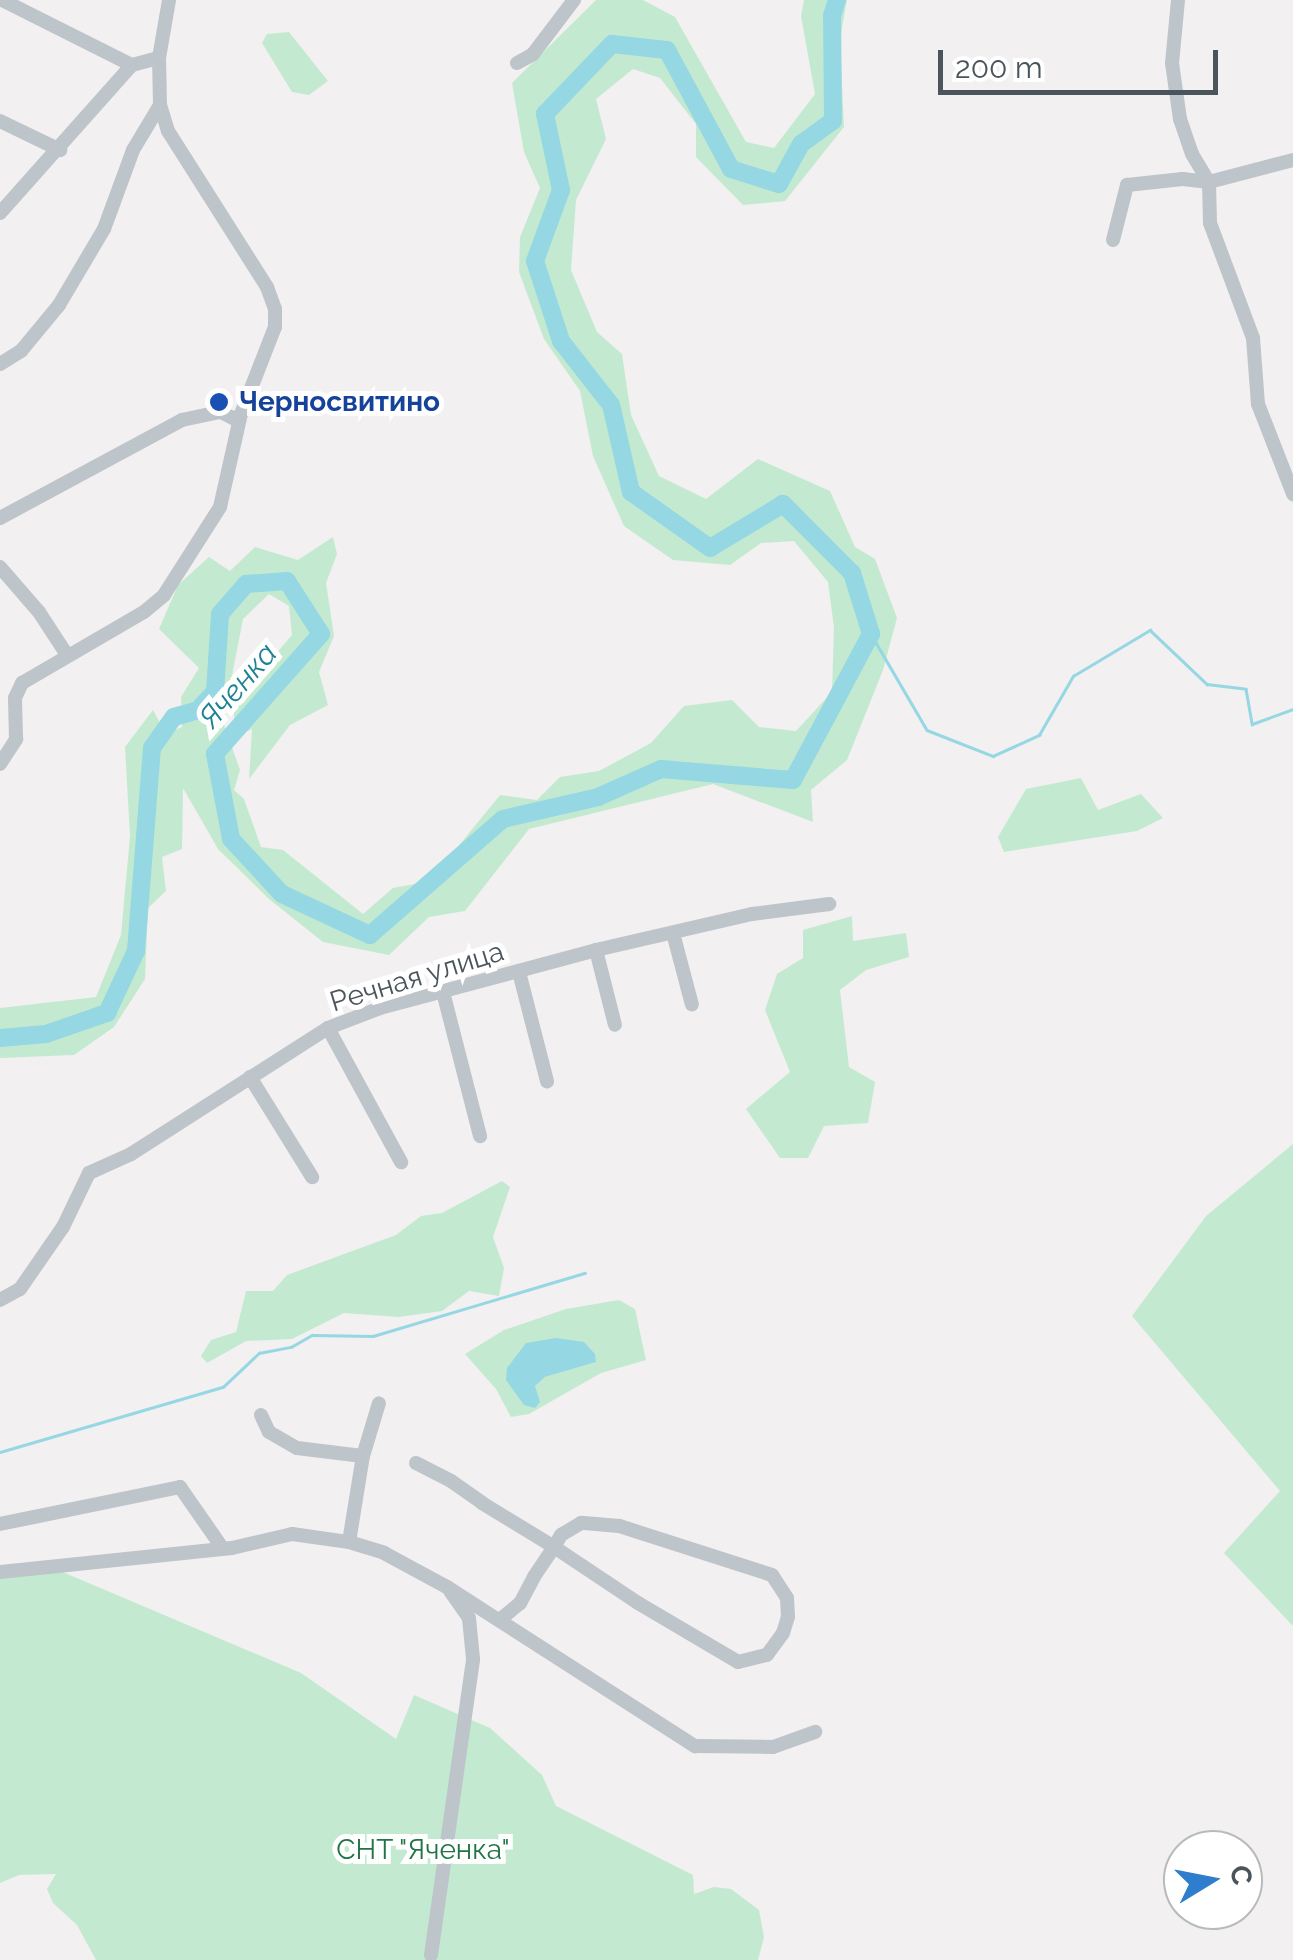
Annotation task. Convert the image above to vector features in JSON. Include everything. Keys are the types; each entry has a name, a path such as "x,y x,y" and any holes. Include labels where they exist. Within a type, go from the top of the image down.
{"street":[{"path":"2,0 132,65"},
{"path":"0,764 16,739 14,698 22,683 144,612 164,595 226,496 239,421 275,327 275,309 266,287 187,166 160,105 159,58 169,0"},
{"path":"517,63 532,54 574,0"},
{"path":"1178,0 1172,63 1180,119 1192,154 1209,182 1210,223 1253,338 1258,404 1293,494"},
{"path":"0,213 132,65 159,58"},
{"path":"0,364 22,351 59,305 104,229 132,150 160,105"},
{"path":"0,121 60,150"},
{"path":"1113,240 1127,185 1183,179 1209,182 1293,160"},
{"path":"0,518 182,420 221,412 239,421"},
{"path":"0,567 39,612 68,656"},
{"name":"Речная улица","path":"0,1300 20,1289 63,1227 89,1173 132,1154 328,1028 380,1008 596,950 752,914 829,904"},
{"path":"673,933 692,1005"},
{"path":"596,950 615,1025"},
{"path":"519,972 546,1081"},
{"path":"443,992 480,1136"},
{"path":"328,1028 400,1162"},
{"path":"250,1077 312,1178"},
{"path":"349,1542 363,1456 379,1403"},
{"path":"261,1415 268,1432 296,1448 363,1456"},
{"path":"416,1463 554,1547 738,1662 767,1655 784,1633 787,1598 772,1574 619,1526 581,1523 561,1534 554,1547 520,1603 501,1619"},
{"path":"0,1524 180,1488 221,1546"},
{"path":"0,1572 221,1546 232,1548 292,1534 349,1542 384,1553 447,1587 695,1746 773,1747 815,1732"},
{"path":"431,1955 473,1659 469,1618 447,1587"}],"green space":[{"path":"596,0 643,0 675,17 746,142 774,148 815,94 801,16 804,0 847,0 840,39 844,127 785,201 743,205 696,157 696,124 660,78 633,69 596,99 606,139 576,200 571,270 597,332 622,354 631,415 659,476 706,499 758,459 830,491 855,547 875,559 897,618 883,670 847,760 811,790 813,822 713,784 529,829 465,911 429,917 389,955 323,942 269,899 218,849 183,788 182,849 162,857 166,891 148,908 145,979 114,1027 74,1055 0,1058 0,1008 96,997 121,935 130,836 125,747 153,710 166,734 182,727 181,697 199,668 159,629 178,585 209,557 230,571 255,547 298,560 333,537 337,554 326,583 334,636 319,672 328,705 290,725 249,779 252,729 236,737 233,704 292,635 289,606 269,594 243,619 223,722 240,770 234,790 244,799 261,847 283,850 363,914 393,888 430,881 500,795 537,800 560,777 599,771 651,743 684,706 732,700 759,727 796,731 832,692 834,628 828,582 794,541 761,543 730,565 673,560 624,526 593,456 580,391 544,339 519,272 520,237 540,188 524,152 512,83"},
{"path":"289,32 328,81 309,95 292,92 262,43 267,34"},
{"path":"1081,778 1098,810 1141,794 1163,818 1137,831 1004,852 998,837 1026,789"},
{"path":"852,916 853,941 906,933 909,957 866,970 840,990 849,1067 875,1082 868,1123 824,1126 808,1158 780,1158 746,1109 790,1072 765,1010 777,974 803,958 803,930"},
{"path":"1293,1144 1293,1626 1224,1553 1280,1491 1132,1316 1206,1216"},
{"path":"502,1181 510,1187 493,1237 504,1268 499,1296 469,1291 442,1311 399,1317 344,1313 292,1339 246,1341 207,1363 201,1356 211,1340 236,1332 246,1291 273,1291 287,1275 396,1235 421,1216 442,1213"},
{"path":"619,1300 635,1309 646,1360 601,1373 529,1414 511,1417 496,1389 465,1354 504,1330 566,1309","holes":["556,1338 595,1362 545,1377 535,1386"]},
{"name":"СНТ \"Яченка\"","path":"58,1570 301,1673 396,1739 414,1695 490,1728 542,1775 556,1806 693,1875 694,1894 714,1887 731,1889 759,1910 764,1937 758,1960 96,1960 77,1925 53,1903 47,1889 56,1874 19,1875 0,1883 0,1576"}],"water":[{"path":"556,1338 584,1342 595,1354 596,1362 545,1377 535,1386 540,1402 535,1408 524,1405 506,1380 507,1368 526,1343"}],"waterway":[{"name":"Яченка","path":"0,1038 46,1034 107,1013 136,951 152,748 174,717 198,710 215,692 220,614 246,584 287,581 321,634 215,754 231,839 282,894 370,935 503,819 598,797 661,769 793,780 871,634 852,573 783,504 710,548 631,492 611,405 561,341 535,261 561,190 545,114 612,44 667,50 731,169 779,184 801,144 833,121 832,16 837,0"},
{"name":"Яченка","path":"871,634 927,730 993,756 1039,735 1073,676 1150,630 1207,684 1246,689 1252,724 1293,709"},
{"path":"0,1452 223,1387 259,1353 291,1347 312,1335 373,1336 585,1273"}],"place":[{"name":"Черносвитино","path":"219,402"}]}
